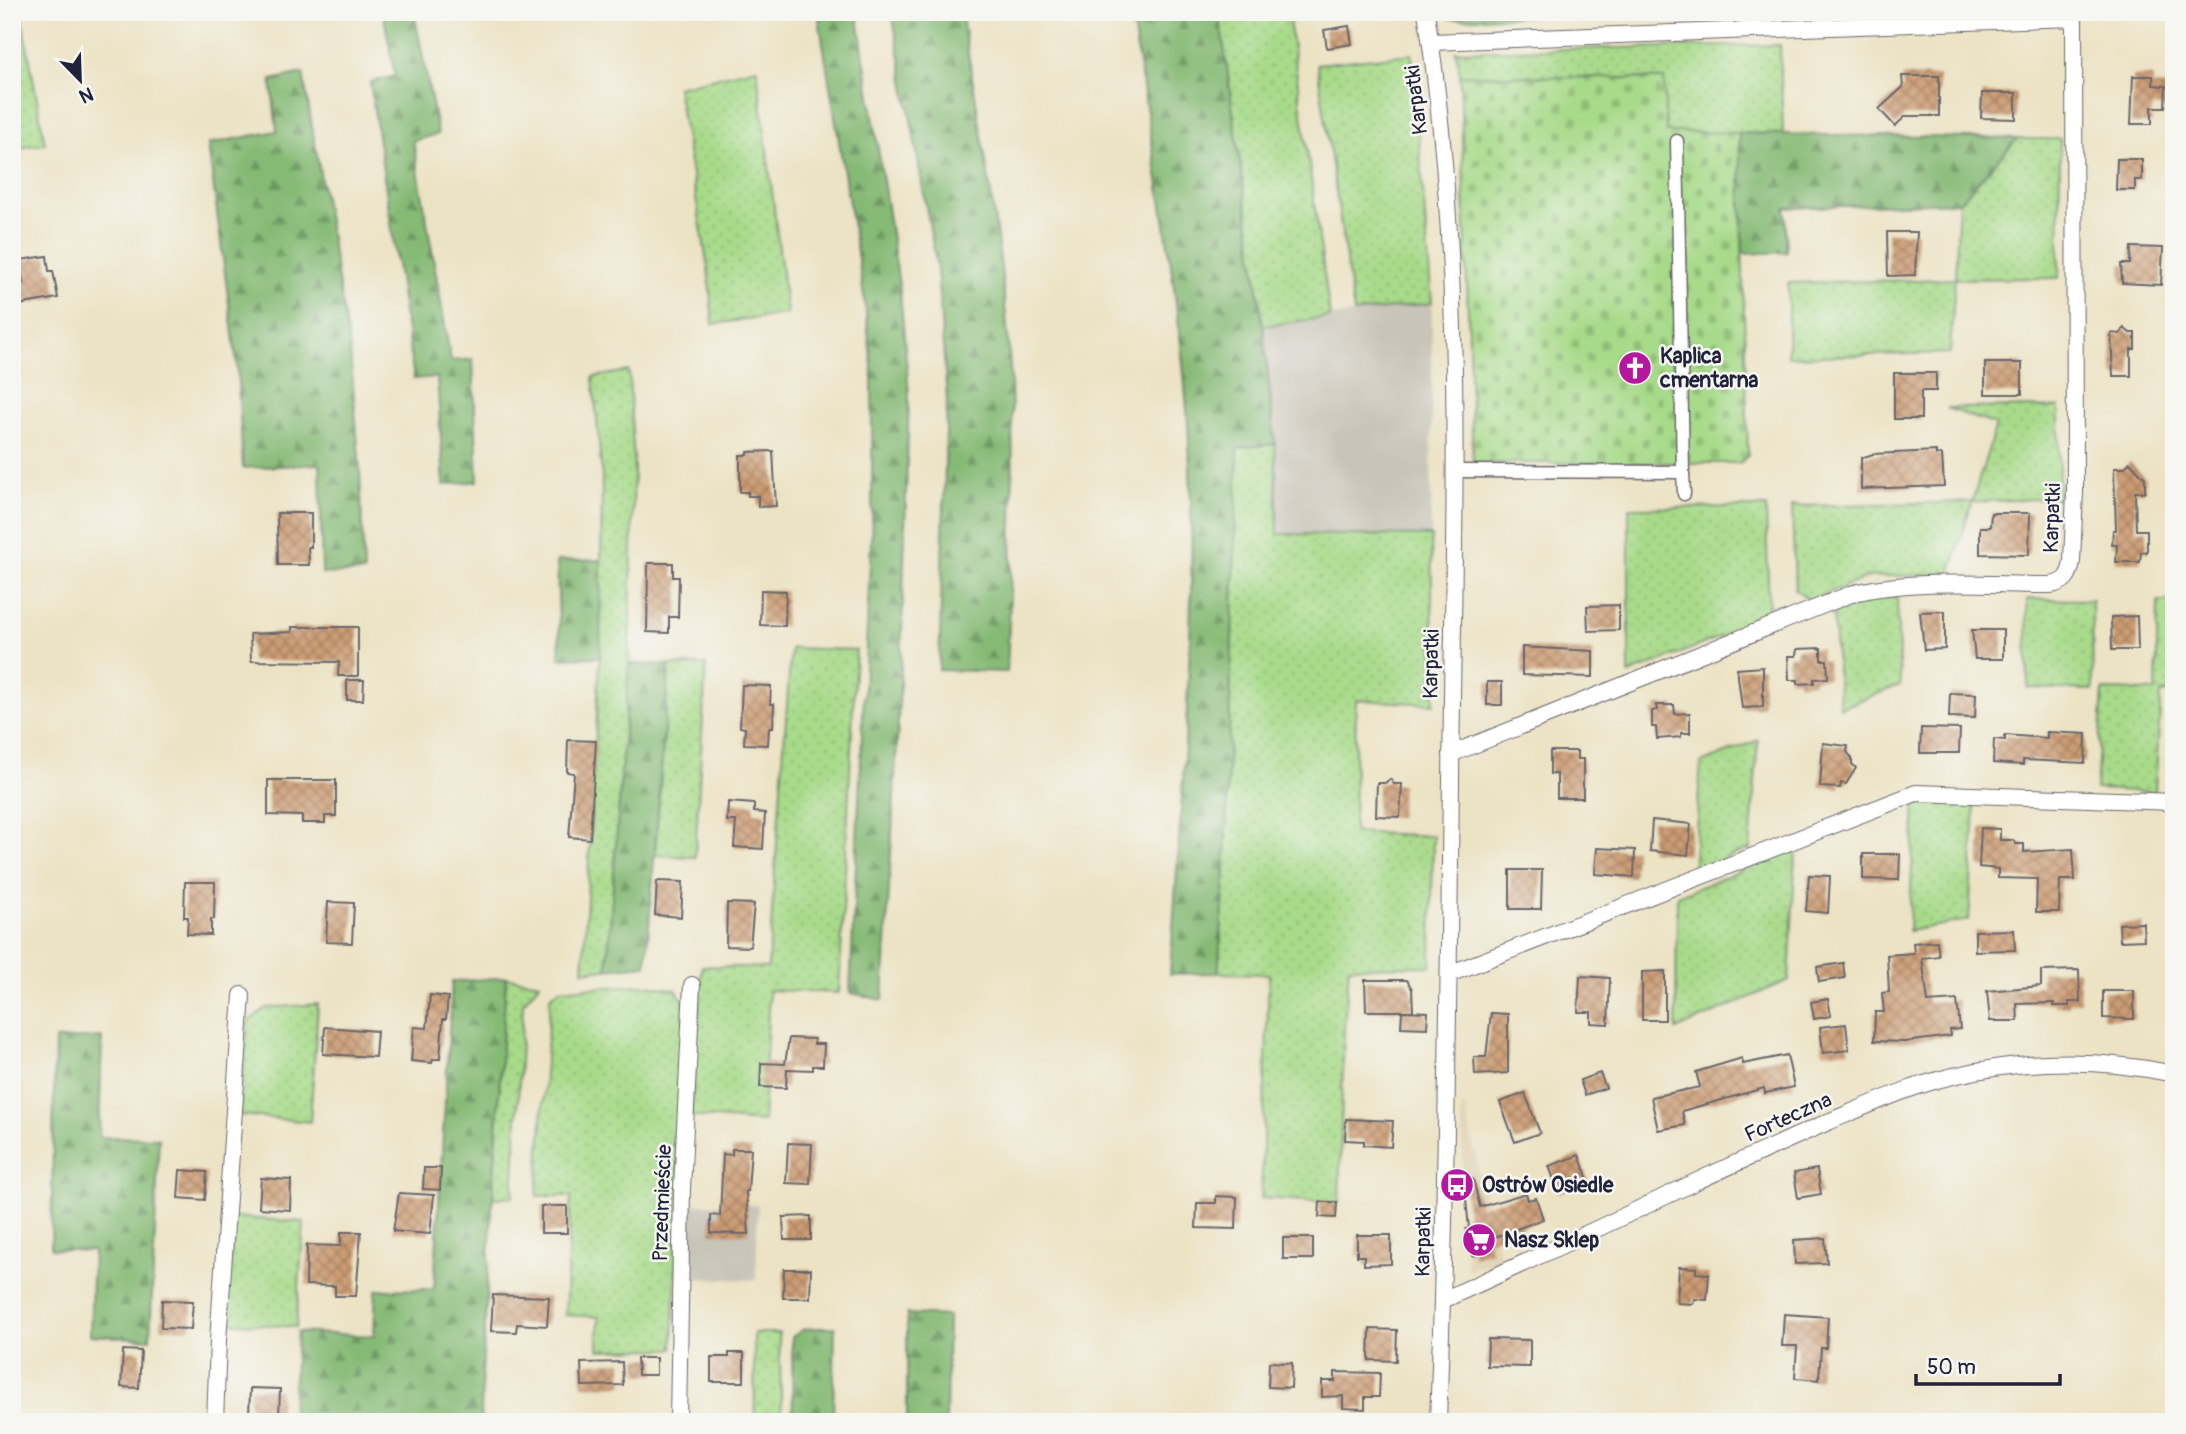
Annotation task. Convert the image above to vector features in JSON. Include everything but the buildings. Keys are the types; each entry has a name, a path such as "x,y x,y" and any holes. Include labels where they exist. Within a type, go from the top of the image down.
{"street":[{"path":"1426,12 1431,42"},
{"name":"Karpatki","path":"1438,1422 1443,1300 1454,471 1448,191 1431,42 2074,15 2075,492 2071,571 2066,579 2049,585 1903,586 1875,588 1851,594 1451,754"},
{"path":"1677,141 1684,494"},
{"path":"1454,471 1683,472"},
{"path":"1448,974 1916,793 2174,802"},
{"name":"Przedmieście","path":"678,1422 682,1189 692,985"},
{"path":"215,1422 218,1341 242,995"},
{"name":"Forteczna","path":"1443,1300 1761,1152 1878,1101 1925,1084 1989,1069 2035,1063 2138,1067 2174,1073"}],"shaded area":[{"path":"1432,303 1431,536 1277,534 1275,444 1263,326"},
{"path":"1465,1105 1480,1179 1501,1260 1467,1270 1461,1109"},
{"path":"687,1204 758,1205 756,1280 685,1278"}],"green space":[{"path":"12,12 21,12 45,144 12,149"},
{"path":"383,12 414,12 438,134 413,141 451,361 473,359 478,481 444,485 437,377 414,379 370,82 395,76"},
{"path":"818,12 857,12 900,291 909,393 901,667 883,1000 850,993 872,519 872,366 864,296"},
{"path":"892,12 961,12 992,198 1008,338 1013,493 1007,672 939,670 947,399 937,269"},
{"path":"1131,12 1219,12 1263,326 1275,444 1238,448 1224,894 1218,973 1170,974 1188,692 1192,551 1190,480 1187,410 1177,310"},
{"path":"1219,12 1288,12 1330,317 1263,326"},
{"path":"1449,12 1533,12 1533,16 1450,19"},
{"path":"1780,45 1783,134 1666,132 1663,79 1460,75 1456,51"},
{"path":"1412,54 1432,303 1354,313 1317,64"},
{"path":"757,68 787,314 713,324 708,268 677,87"},
{"path":"303,73 350,351 360,469 364,572 322,574 320,464 243,468 237,365 208,144 277,131 271,80"},
{"path":"1460,75 1664,79 1666,132 1739,133 1748,455 1740,463 1473,463"},
{"path":"1739,133 2017,139 1959,202 1785,208 1787,252 1743,254"},
{"path":"2017,139 2060,139 2059,278 1955,279 1959,202"},
{"path":"1955,279 1950,353 1788,357 1788,283"},
{"path":"629,371 634,466 629,664 607,969 583,971 600,657 602,476 593,377"},
{"path":"2059,407 2059,498 1972,502 1996,425 1947,408"},
{"path":"1275,444 1278,534 1431,536 1434,704 1356,700 1354,832 1433,836 1431,966 1349,967 1344,1029 1339,1203 1261,1198 1269,974 1218,973 1224,894 1238,447"},
{"path":"1972,502 1950,574 1869,577 1810,600 1795,589 1792,506"},
{"path":"1766,507 1769,617 1629,674 1629,508"},
{"path":"601,560 600,657 560,658 557,561"},
{"path":"1875,596 1897,597 1900,685 1840,708 1833,614"},
{"path":"2027,599 2092,600 2093,690 2028,688"},
{"path":"2158,601 2174,601 2174,692 2161,693 2155,792 2096,789 2103,690 2156,691"},
{"path":"791,648 856,650 839,993 769,990 763,1122 691,1116 702,966 768,968"},
{"path":"629,664 669,665 646,965 607,969"},
{"path":"669,665 706,665 695,857 655,855"},
{"path":"1758,740 1750,849 1693,870 1701,763"},
{"path":"1915,802 1975,805 1969,920 1909,931"},
{"path":"1796,849 1789,980 1676,1030 1677,896"},
{"path":"506,977 540,983 523,1003 513,1197 493,1198"},
{"path":"506,977 481,1422 291,1422 297,1332 374,1336 376,1290 434,1289 452,982"},
{"path":"647,985 676,990 685,1003 673,1349 598,1350 599,1317 565,1315 571,1196 537,1196 550,997 560,989"},
{"path":"318,1004 310,1122 240,1115 248,1022 266,1008"},
{"path":"102,1037 99,1137 159,1138 150,1339 90,1335 93,1251 51,1249 55,1040"},
{"path":"233,1217 304,1222 296,1327 226,1322"},
{"path":"907,1314 948,1316 946,1422 907,1422"},
{"path":"835,1327 833,1422 793,1422 792,1337 804,1329"},
{"path":"754,1333 779,1333 782,1422 755,1422"}],"place":[{"name":"Kaplica cmentarna","path":"1635,368"},
{"name":"Ostrów Osiedle","path":"1457,1185"},
{"name":"Nasz Sklep","path":"1479,1240"}]}
